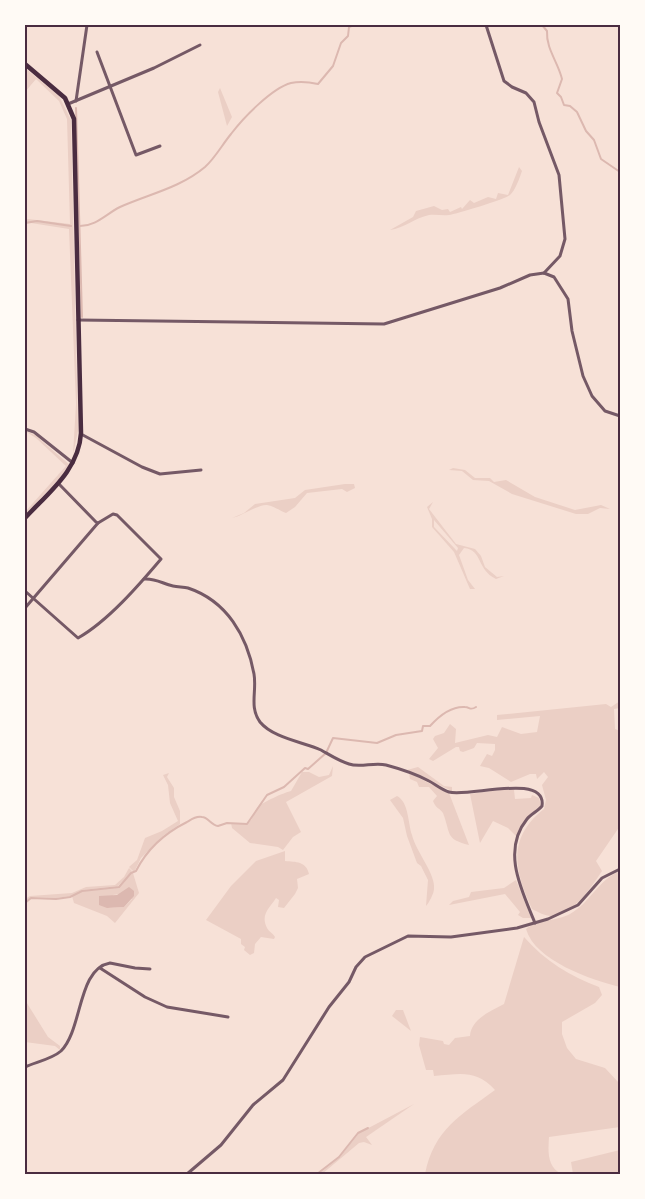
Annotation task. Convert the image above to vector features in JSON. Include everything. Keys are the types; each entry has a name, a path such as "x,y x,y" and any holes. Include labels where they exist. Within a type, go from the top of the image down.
{"main road":[{"path":"25,64 54,88 68,104 74,125 81,433 80,448 74,464 25,518"}],"street":[{"path":"76,102 87,25"},
{"path":"486,25 504,81 528,95 537,107 539,122 560,175 565,239 560,256 544,273"},
{"path":"68,104 200,45"},
{"path":"96,52 136,155 160,146"},
{"path":"78,320 384,324 500,288 530,275 544,273 554,277 568,299 572,331 584,376 592,396 605,412 620,416"},
{"path":"25,429 34,432 74,464"},
{"path":"81,433 142,467 160,474 201,470"},
{"path":"58,483 98,523"},
{"path":"25,591 34,598 78,638 144,579 160,557 115,514 98,523 34,598 25,608"},
{"path":"144,579 157,580 197,592 217,604 232,619 239,628 252,664 255,686 254,710 262,724 274,732 315,748 350,765 380,764 409,772 449,792 523,788 533,789 538,793 543,801 542,806 527,818 519,834 514,861 516,876 535,923"},
{"path":"187,1174 221,1145 253,1105 283,1080 329,1006 349,982 356,967 365,957 408,936 451,937 517,928 535,923 571,910 584,899 602,878 620,869"},
{"path":"25,1067 62,1050 81,1008 88,982 100,968 107,963 115,963 135,968 150,969"},
{"path":"100,968 145,997 167,1007 228,1017"}],"shaded area":[{"path":"25,68 59,96 71,120 78,431 73,455 76,404 69,229 31,223 25,224 25,220 28,219 70,224 67,119 59,101 36,79 25,92"},
{"path":"220,88 232,117 227,126 218,92"},
{"path":"519,167 522,171 519,180 512,193 507,197 453,214 424,216 390,230 413,217 416,211 434,206 442,210 448,209 450,212 461,207 462,209 470,200 474,203 488,197 496,199 498,193 508,195"},
{"path":"25,431 35,435 71,466 25,515 25,512 66,466 36,438"},
{"path":"453,468 465,470 475,478 490,478 494,482 506,480 535,497 575,510 601,505 610,509 600,508 588,514 576,514 512,494 489,481 473,480 462,471 449,470"},
{"path":"354,484 355,488 347,492 342,489 307,493 295,507 286,513 272,506 264,505 232,518 244,513 255,504 295,498 305,490"},
{"path":"433,502 429,509 456,544 475,549 481,556 485,567 497,577 504,576 496,579 490,575 474,552 464,548 459,555 468,580 475,589 470,589 454,552 432,527 432,519 427,507","holes":["434,520 458,548 457,551 434,527"]},
{"path":"620,701 620,708 614,709 615,729 620,731 620,826 596,861 602,871 581,900 559,915 544,915 532,909 521,881 517,855 524,831 544,809 546,800 542,785 548,777 544,772 537,779 536,774 530,774 511,782 489,768 480,766 487,754 492,756 495,744 477,743 474,748 463,752 460,751 459,747 456,747 433,761 429,759 438,748 433,739 435,736 444,733 450,724 456,729 455,743 488,735 497,737 502,727 521,734 537,732 540,716 497,720 497,715 606,704 611,707"},
{"path":"333,766 332,776 286,802 301,832 293,837 283,850 278,847 250,843 232,828 231,823 247,824 258,807 273,798 291,791 302,772 309,772 319,777 329,775"},
{"path":"418,767 444,786 452,787 452,791 407,770"},
{"path":"169,773 167,777 174,788 174,797 180,811 180,824 164,835 141,858 134,872 129,867 137,860 145,838 162,831 178,821 170,803 168,785 163,775"},
{"path":"409,773 449,793 469,845 452,838 443,813 435,806 433,801 437,796 429,787 419,787 417,782 410,779"},
{"path":"506,789 514,790 515,799 531,798 532,795 539,798 541,806 526,818 516,836 508,828 493,821 480,843 470,794"},
{"path":"397,796 404,803 414,842 434,883 433,893 426,906 428,880 421,866 417,863 407,836 403,818 390,800"},
{"path":"285,851 285,861 303,864 309,874 297,879 298,888 284,908 278,907 279,900 276,898 265,915 267,928 275,937 274,939 261,937 255,944 254,953 250,955 244,950 245,947 241,944 241,939 206,920 231,886 256,861"},
{"path":"129,868 132,871 118,886 82,890 70,896 56,898 32,897 25,902 25,899 30,896 72,893 86,887 115,885 124,877"},
{"path":"620,871 620,987 580,974 552,960 531,940 526,929 535,924 570,914 583,904 606,880"},
{"path":"133,873 139,893 115,923 107,916 74,903 72,896 82,891 119,887","holes":["120,894 132,899 124,907 109,908 113,895"]},
{"path":"516,880 531,918 523,918 518,915 520,912 505,894 449,905 453,901 469,897 471,892 504,888"},
{"path":"129,887 134,891 134,896 124,907 107,908 99,905 99,896 117,895"},
{"path":"524,937 558,967 599,987 602,995 595,1003 562,1022 562,1034 567,1048 576,1059 605,1068 620,1084 620,1127 549,1137 551,1163 562,1174 425,1174 429,1158 442,1134 460,1116 495,1090 481,1079 467,1074 434,1076 433,1070 426,1070 419,1045 420,1037 443,1041 444,1044 449,1045 455,1038 470,1036 471,1030 478,1020 504,1004"},
{"path":"25,1000 48,1037 60,1046 60,1050 55,1046 25,1042"},
{"path":"396,1010 403,1010 411,1031 392,1016"},
{"path":"414,1104 366,1137 372,1145 364,1142 359,1143 322,1174 319,1174 340,1157 359,1133"},
{"path":"620,1150 620,1174 573,1174 571,1162"}],"waterway":[{"path":"80,226 96,222 120,207 175,185 205,167 236,127 250,112 275,91 294,82 318,84 333,66 341,43 348,36 349,27 354,25"},
{"path":"542,25 547,31 548,44 562,79 557,93 564,105 570,106 577,112 586,131 594,140 601,159 620,172"},
{"path":"76,108 82,317"},
{"path":"25,223 37,221 71,226"},
{"path":"25,903 31,898 56,899 70,897 82,891 119,887 131,873 136,871 157,842 171,831 196,817 204,817 218,826 227,823 247,824 267,795 284,787 305,768 308,769 326,753 333,738 377,743 396,735 422,731 423,726 430,726 441,715 455,708 465,707 471,709 476,707"},
{"path":"317,1174 339,1157 358,1133 368,1128"}]}
